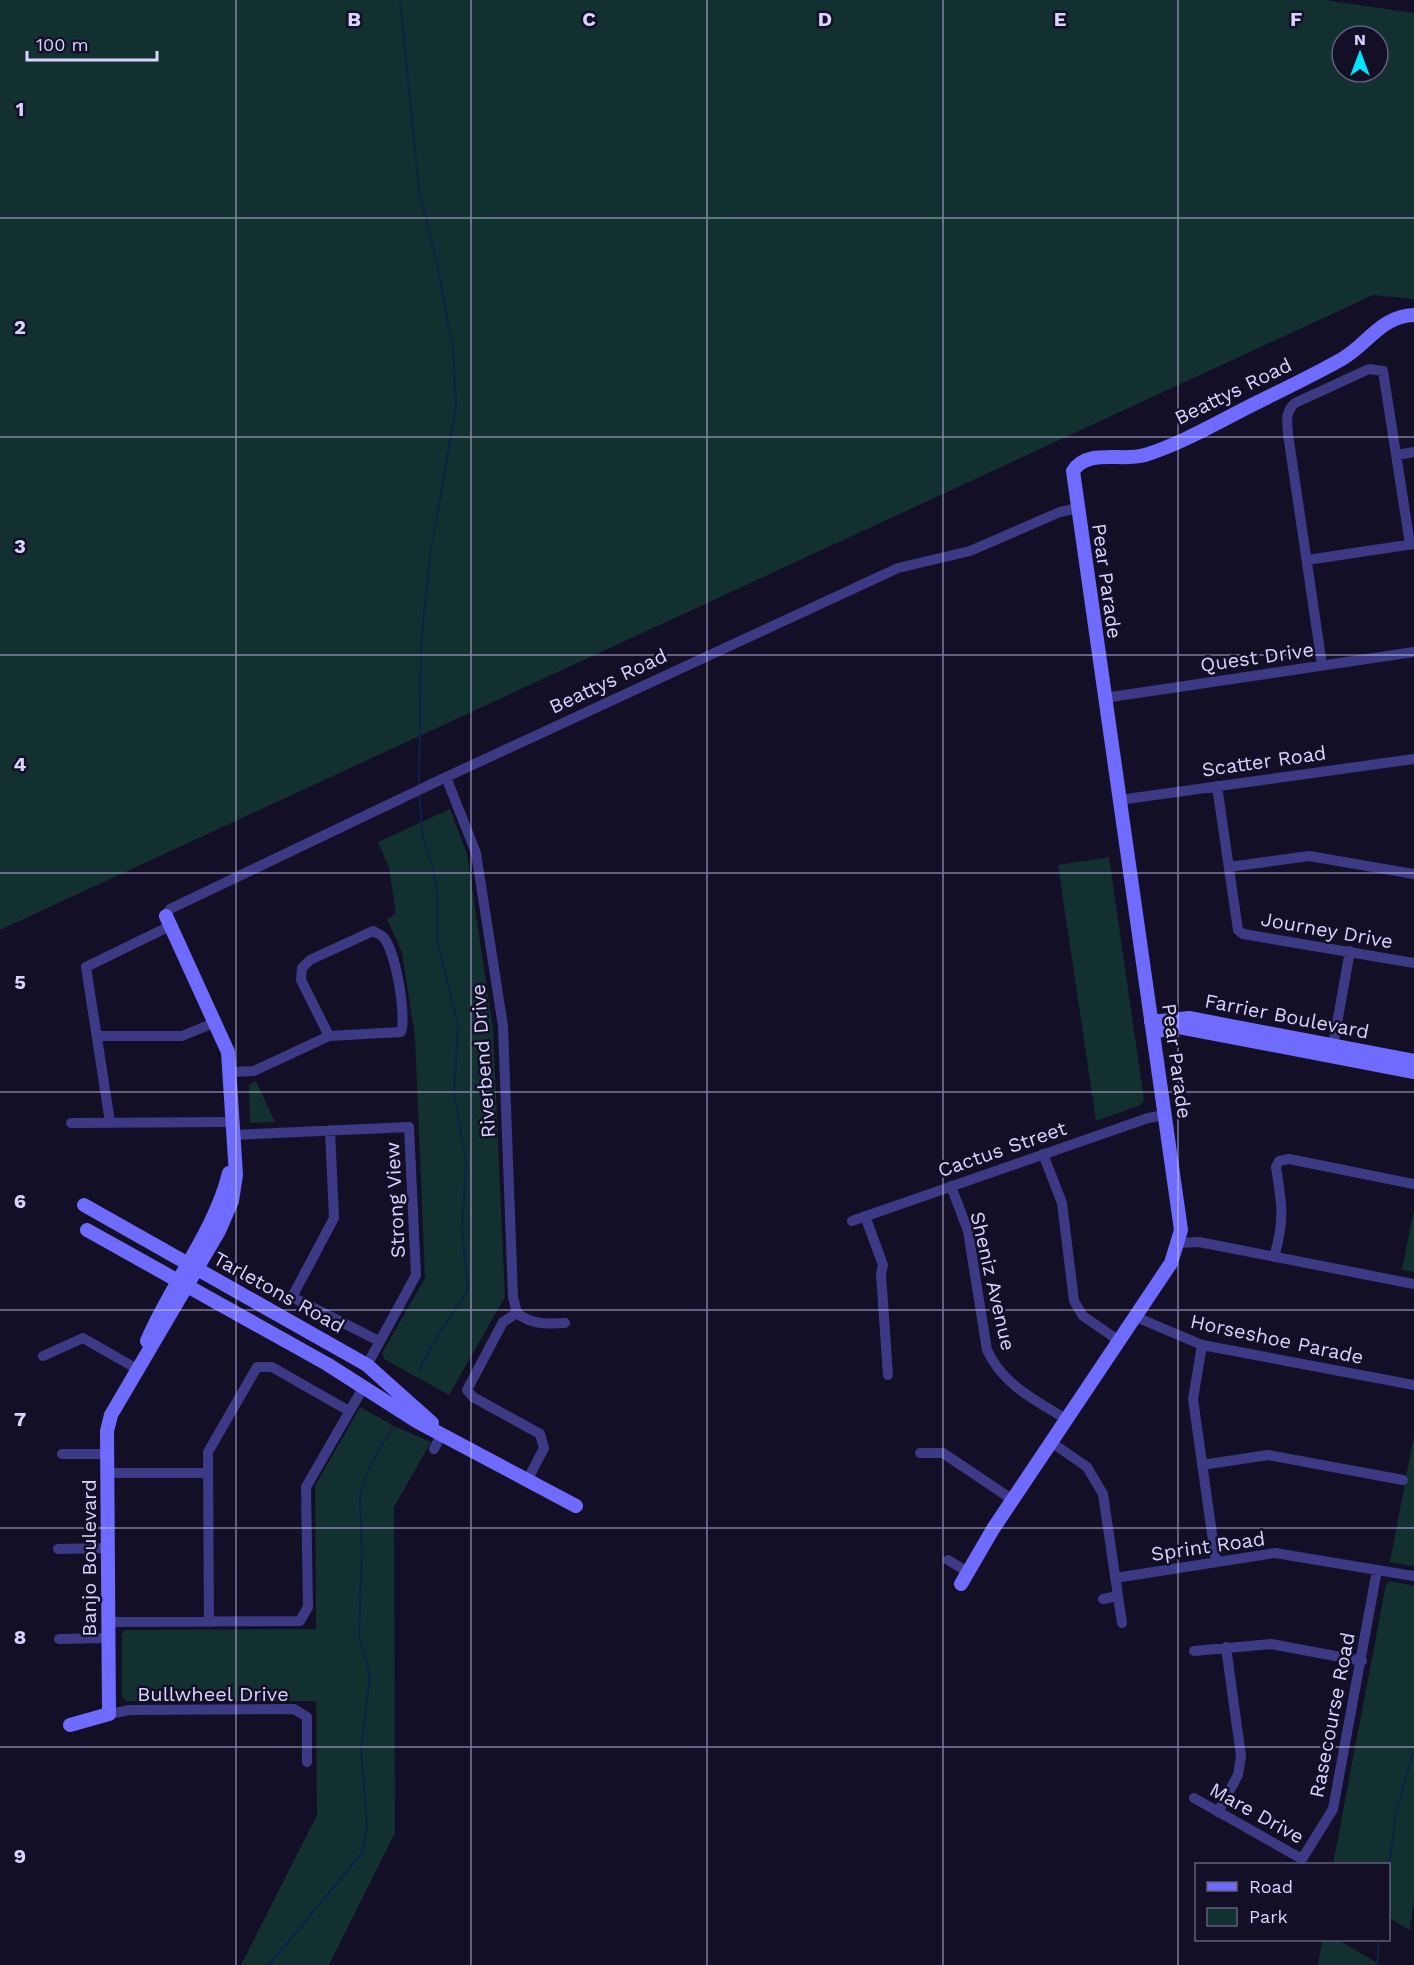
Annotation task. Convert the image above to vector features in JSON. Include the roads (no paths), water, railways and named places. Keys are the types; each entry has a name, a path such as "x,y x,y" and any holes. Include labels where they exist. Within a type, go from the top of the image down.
{"street":[{"name":"Beattys Road","path":"1074,485 1073,471 1078,463 1088,458 1124,458 1145,455 1213,425 1344,358 1387,321 1398,316 1414,315"},
{"path":"1307,560 1412,544 1386,383 1383,371 1378,369 1370,369 1295,403 1289,408 1288,434 1322,665"},
{"path":"1397,455 1414,452"},
{"name":"Pear Parade","path":"965,1578 1013,1500 1171,1263 1179,1243 1181,1230 1074,485"},
{"name":"Beattys Road","path":"97,1036 87,967 168,921 170,909 446,777 898,568 970,551 1060,512 1077,508"},
{"name":"Quest Drive","path":"1104,698 1414,652"},
{"name":"Scatter Road","path":"1119,800 1414,759"},
{"name":"Riverbend Drive","path":"446,777 476,853 503,1026 513,1297 517,1313"},
{"name":"Journey Drive","path":"1217,786 1238,930 1243,934 1414,963"},
{"path":"1229,867 1309,856 1414,874"},
{"name":"Banjo Boulevard","path":"109,1714 107,1431 111,1415 137,1369 159,1310 219,1231 232,1201 236,1175 228,1052 168,921"},
{"path":"231,1072 254,1071 328,1036 401,1032 403,1018 394,959 383,936 373,932 310,960 302,968 301,980 328,1036"},
{"path":"1332,1049 1350,951"},
{"path":"110,1122 97,1036 182,1036 216,1022"},
{"name":"Farrier Boulevard","path":"1152,1027 1179,1027 1414,1061"},
{"name":"Farrier Boulevard","path":"1332,1049 1414,1072"},
{"name":"Cactus Street","path":"852,1221 1148,1118 1165,1115"},
{"name":"Strong View","path":"71,1123 110,1122 330,1130 409,1127 416,1275 367,1365"},
{"path":"330,1130 334,1218 292,1297 379,1341"},
{"path":"1043,1154 1062,1203 1074,1301 1083,1316 1118,1340"},
{"path":"1274,1257 1282,1230 1284,1212 1276,1167 1279,1161 1289,1159 1414,1184"},
{"name":"Sheniz Avenue","path":"951,1186 968,1231 987,1350 992,1362 1007,1381 1066,1419"},
{"name":"Tarletons Road","path":"84,1205 363,1388 576,1506"},
{"path":"865,1216 883,1265 881,1274 888,1375"},
{"name":"Tarletons Road","path":"87,1230 186,1274 367,1365 442,1433"},
{"path":"1179,1243 1199,1242 1414,1284"},
{"path":"528,1479 544,1448 540,1434 473,1397 467,1390 503,1322 517,1313 527,1322 565,1323"},
{"name":"Horseshoe Parade","path":"1136,1317 1202,1345 1414,1385"},
{"path":"43,1356 83,1338 137,1369"},
{"path":"1202,1345 1193,1399 1216,1562"},
{"path":"209,1622 208,1452 257,1366 272,1367 349,1411"},
{"path":"108,1622 295,1622 305,1615 308,1606 306,1487 363,1388"},
{"path":"434,1449 442,1433"},
{"path":"1051,1442 1087,1467 1096,1478 1103,1494 1122,1623"},
{"path":"920,1453 943,1453 1013,1500"},
{"path":"62,1454 108,1454"},
{"path":"1202,1465 1268,1455 1403,1480"},
{"path":"108,1473 208,1473"},
{"path":"58,1549 108,1548"},
{"name":"Sprint Road","path":"1114,1578 1275,1553 1414,1576"},
{"path":"948,1560 965,1578"},
{"name":"Rasecourse Road","path":"1302,1859 1333,1809 1377,1570"},
{"path":"1103,1599 1118,1596"},
{"path":"59,1639 108,1638"},
{"path":"1194,1651 1271,1644 1362,1661"},
{"path":"1218,1812 1238,1775 1241,1756 1226,1647"},
{"name":"Bullwheel Drive","path":"109,1714 130,1710 294,1709 307,1717 307,1762"},
{"path":"70,1725 109,1714"},
{"name":"Mare Drive","path":"1194,1798 1302,1859"}],"waterway":[{"path":"400,0 419,190 437,263 453,349 456,407 430,555 421,642 419,785"},
{"path":"418,1372 438,1335 467,1292 462,1229 466,1162 454,1092 458,1026 437,939 437,891 432,865 423,839 419,793"},
{"path":"269,1965 362,1853 367,1825 361,1750 370,1675 359,1636 362,1550 360,1494 369,1468 393,1426"},
{"path":"1390,1863 1396,1813 1414,1749"},
{"path":"1377,1965 1379,1941"}]}
